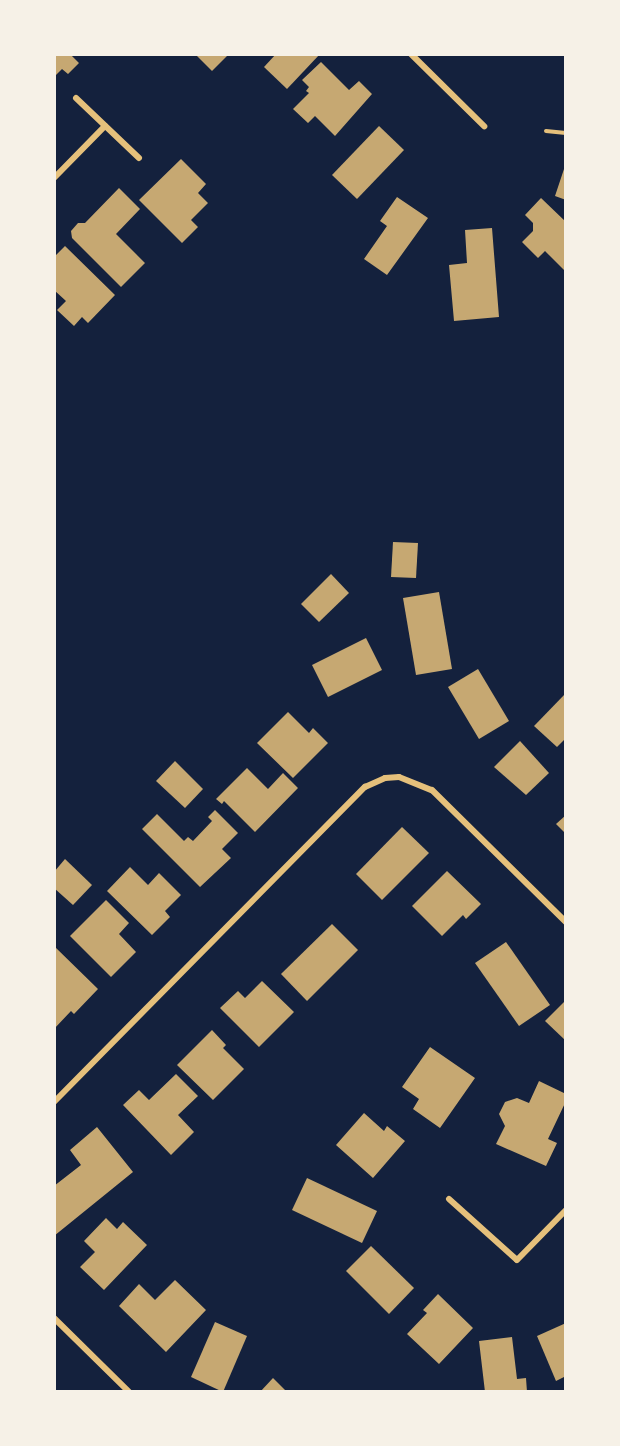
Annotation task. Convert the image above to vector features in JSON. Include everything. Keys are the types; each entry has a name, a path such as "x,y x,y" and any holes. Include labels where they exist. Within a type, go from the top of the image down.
{"street":[{"path":"411,54 484,126"},
{"path":"76,98 139,158"},
{"path":"54,178 105,126"},
{"path":"54,1102 365,787 385,778 399,777 432,790 566,922"},
{"path":"449,1199 517,1260 566,1210"},
{"path":"54,1318 129,1392"}],"path":[{"path":"546,130 566,134"}],"building":[{"path":"54,54 70,54 79,63 68,74 62,69 54,77"},
{"path":"195,54 229,54 212,71"},
{"path":"276,54 320,54 287,89 264,67"},
{"path":"321,62 349,90 359,81 372,94 335,136 315,116 308,123 293,109 309,93 306,91 309,87 302,80"},
{"path":"379,126 404,150 357,199 332,175"},
{"path":"181,159 206,184 198,193 208,203 191,220 198,227 182,243 139,200"},
{"path":"566,163 566,200 555,196"},
{"path":"119,188 140,209 116,234 145,263 121,287 72,238 71,231 78,223 85,223"},
{"path":"397,197 428,218 387,275 364,259 387,226 380,221"},
{"path":"541,198 566,222 566,272 545,251 538,258 522,242 533,231 533,223 525,215"},
{"path":"492,228 499,317 454,321 449,265 467,263 465,230"},
{"path":"65,246 115,295 88,323 82,317 74,326 57,310 66,301 54,290 54,257"},
{"path":"393,542 418,543 416,578 391,577"},
{"path":"331,574 349,593 319,622 301,604"},
{"path":"439,592 452,669 416,675 403,598"},
{"path":"366,638 382,670 328,697 312,665"},
{"path":"478,669 509,721 479,739 448,687"},
{"path":"566,693 566,738 557,747 534,726"},
{"path":"288,712 309,733 313,728 328,743 293,778 257,743"},
{"path":"520,741 549,773 526,795 494,767"},
{"path":"175,761 203,789 185,808 156,781"},
{"path":"247,768 268,789 283,773 298,788 255,832 224,801 222,804 216,799"},
{"path":"215,810 238,833 222,849 231,858 200,887 142,829 157,814 184,841 188,837 193,841 212,821 208,817"},
{"path":"566,815 566,834 556,824"},
{"path":"402,827 429,853 382,900 356,874"},
{"path":"65,859 92,885 73,905 54,888 54,872"},
{"path":"130,867 148,885 159,873 181,895 165,911 170,917 152,935 107,891"},
{"path":"447,871 481,904 466,919 463,915 442,936 412,906"},
{"path":"106,900 129,923 119,934 136,952 111,977 70,936"},
{"path":"332,924 358,950 307,1001 281,974"},
{"path":"506,942 550,1005 519,1026 475,963"},
{"path":"54,946 98,989 74,1014 71,1011 54,1029"},
{"path":"262,981 294,1012 259,1047 220,1008 238,991 245,998"},
{"path":"566,1000 566,1041 545,1021"},
{"path":"212,1030 226,1045 223,1048 244,1069 213,1100 177,1065"},
{"path":"430,1047 475,1078 440,1128 413,1109 419,1099 402,1087"},
{"path":"176,1074 198,1096 178,1115 194,1132 171,1155 123,1105 139,1090 149,1100"},
{"path":"539,1081 566,1094 566,1101 548,1139 557,1143 546,1166 496,1144 505,1126 499,1114 505,1102 517,1098 529,1103"},
{"path":"364,1113 384,1131 387,1126 405,1141 373,1178 336,1145"},
{"path":"97,1127 133,1172 54,1236 54,1186 81,1165 70,1150"},
{"path":"307,1178 377,1211 362,1243 292,1210"},
{"path":"106,1218 117,1229 123,1222 147,1245 104,1290 80,1267 95,1252 84,1241"},
{"path":"371,1246 414,1288 389,1314 346,1271"},
{"path":"175,1280 206,1310 166,1352 119,1306 139,1284 155,1300"},
{"path":"438,1294 473,1328 439,1364 407,1334 427,1313 423,1310"},
{"path":"215,1322 247,1336 223,1392 191,1377"},
{"path":"566,1323 566,1376 556,1381 537,1336"},
{"path":"512,1337 517,1379 526,1378 527,1392 485,1392 479,1341"},
{"path":"273,1378 287,1392 260,1392"}]}
